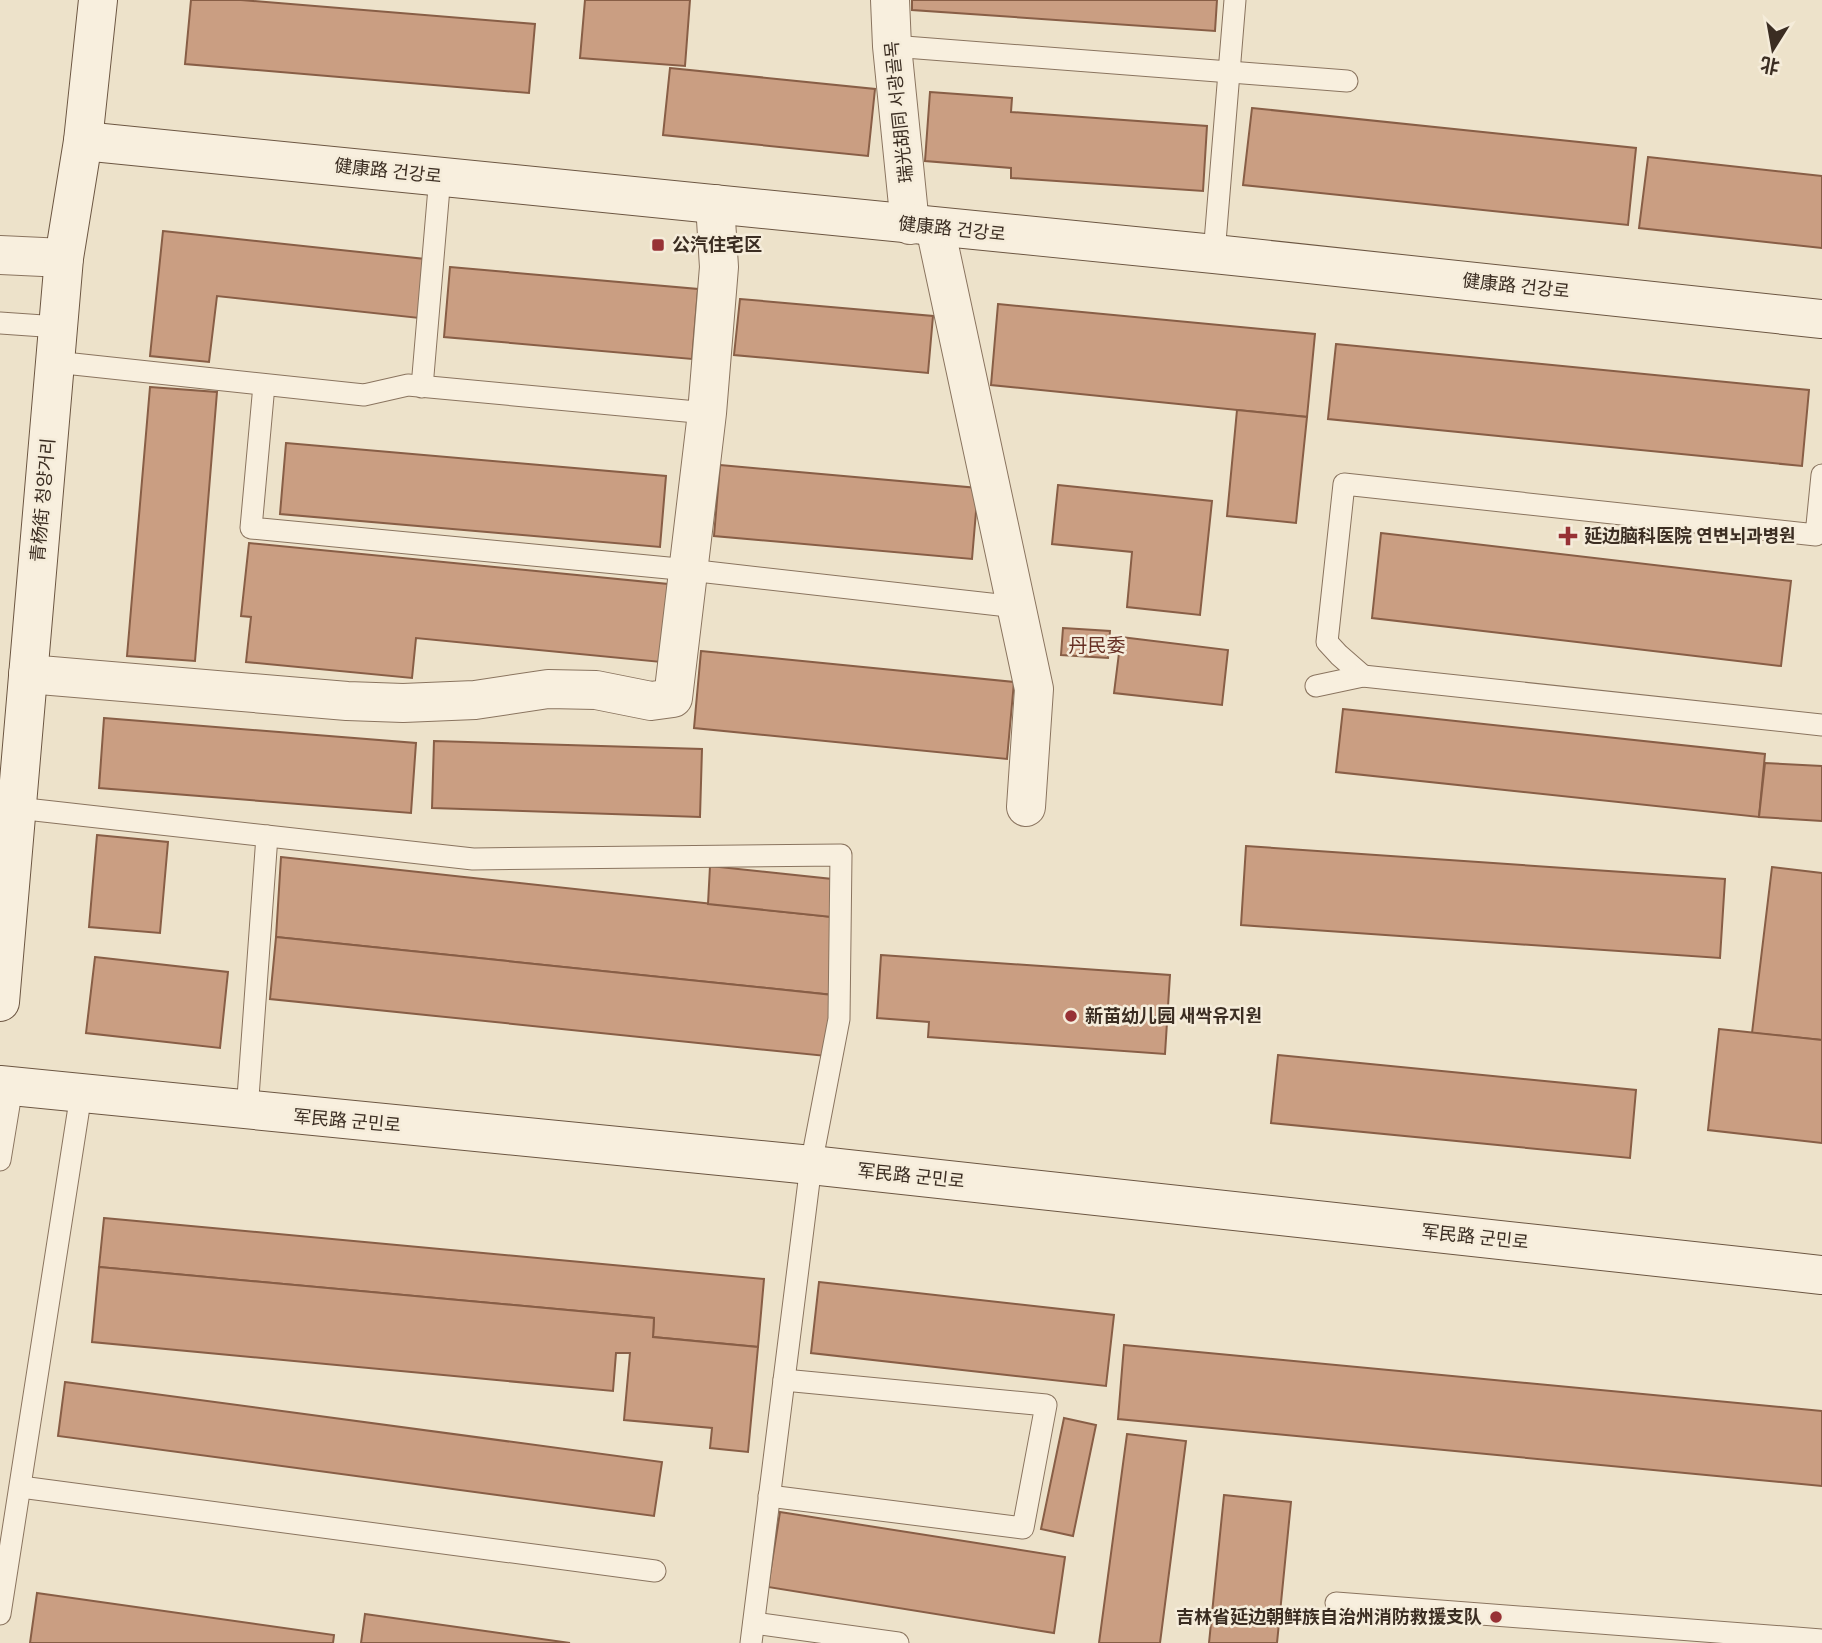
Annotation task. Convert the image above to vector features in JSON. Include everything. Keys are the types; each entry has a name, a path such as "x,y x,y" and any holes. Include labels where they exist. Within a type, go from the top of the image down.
{"street":[{"name":"青杨街 청양거리","path":"0,1002 64,258 83,141 98,0"},
{"name":"瑞光胡同 서광골목","path":"890,0 892,46 923,226 1017,607 1034,689 1026,807"},
{"name":"健康路 건강로","path":"83,141 1214,254 1822,319"},
{"path":"28,674 346,701 403,703 475,699 548,689 596,690 651,701 673,698 707,412 719,267 715,204"},
{"path":"0,255 64,258"},
{"name":"军民路 군민로","path":"6,1086 811,1165 1822,1275"}],"lane":[{"path":"1214,254 1235,0"},
{"path":"892,46 1347,81"},
{"path":"422,387 440,176"},
{"path":"0,323 56,344 264,385 364,396 408,385 707,412"},
{"path":"264,385 251,528 689,570 1017,607"},
{"path":"1363,676 1328,642 1344,484 1816,535 1822,475"},
{"path":"1316,686 1363,676 1822,725"},
{"path":"17,808 473,859 841,855 839,1019 811,1165 752,1633 898,1643"},
{"path":"247,1111 267,836"},
{"path":"0,1160 6,1086"},
{"path":"0,1614 81,1094"},
{"path":"769,1496 1023,1528 1046,1405 784,1380"},
{"path":"21,1487 655,1571"},
{"path":"1336,1603 1822,1640"}],"building":[{"path":"191,0 241,0 535,24 529,93 185,64"},
{"path":"585,0 690,0 685,66 580,58"},
{"path":"912,0 1217,0 1215,31 912,10"},
{"path":"670,68 875,89 868,156 663,135"},
{"path":"930,92 1012,98 1011,112 1207,126 1203,191 1011,178 1011,168 925,161"},
{"path":"1252,108 1636,148 1628,225 1243,185"},
{"path":"1648,157 1822,176 1822,248 1639,228"},
{"path":"163,231 425,259 419,318 217,296 209,362 150,356"},
{"path":"450,267 698,289 692,359 444,337"},
{"path":"740,299 933,316 928,373 734,355"},
{"path":"998,304 1315,334 1307,417 991,385"},
{"path":"1336,344 1809,390 1802,466 1328,419"},
{"path":"150,387 217,392 195,661 127,656"},
{"path":"1237,410 1307,417 1296,523 1227,516"},
{"path":"286,443 666,476 660,547 280,514"},
{"path":"720,465 978,488 972,559 714,536"},
{"path":"1058,485 1212,501 1200,615 1127,607 1132,552 1052,544"},
{"path":"1381,533 1791,581 1781,666 1372,618"},
{"path":"249,543 668,584 661,662 416,638 412,678 246,662 251,617 241,616"},
{"path":"1063,628 1110,631 1108,658 1061,655"},
{"path":"1121,637 1228,650 1222,705 1114,693"},
{"path":"701,651 1014,682 1007,759 694,728"},
{"path":"1343,709 1765,754 1759,817 1336,772"},
{"path":"104,718 416,743 411,813 99,788"},
{"path":"434,741 702,749 700,817 432,808"},
{"path":"1765,763 1822,766 1822,821 1759,817"},
{"path":"97,835 168,842 160,933 89,927"},
{"path":"1246,846 1725,879 1720,958 1241,925"},
{"path":"281,857 832,917 833,995 276,937"},
{"path":"710,866 832,879 832,917 708,904"},
{"path":"1772,867 1822,873 1822,1040 1752,1033"},
{"path":"276,937 833,995 826,1056 270,999"},
{"path":"881,955 1170,975 1165,1054 928,1037 929,1022 877,1018"},
{"path":"95,957 228,972 220,1048 86,1033"},
{"path":"1719,1029 1822,1040 1822,1143 1708,1130"},
{"path":"1278,1055 1636,1090 1630,1158 1271,1123"},
{"path":"104,1218 764,1279 758,1347 653,1337 654,1318 99,1267"},
{"path":"99,1267 654,1318 653,1337 758,1347 748,1452 710,1448 712,1428 624,1420 630,1353 616,1353 613,1391 92,1342"},
{"path":"819,1282 1114,1315 1106,1386 811,1353"},
{"path":"1124,1345 1822,1411 1822,1486 1118,1419"},
{"path":"65,1382 662,1462 654,1516 58,1436"},
{"path":"1064,1418 1096,1425 1073,1536 1041,1529"},
{"path":"1127,1434 1186,1441 1160,1643 1099,1643"},
{"path":"1224,1495 1291,1502 1277,1643 1209,1643"},
{"path":"780,1512 1065,1557 1054,1633 768,1587"},
{"path":"37,1593 334,1635 333,1643 30,1643"},
{"path":"365,1614 570,1643 361,1643"}],"place":[{"name":"公汽住宅区","path":"658,245"},
{"name":"延边脑科医院 연변뇌과병원","path":"1568,536"},
{"name":"新苗幼儿园 새싹유지원","path":"1071,1016"},
{"name":"吉林省延边朝鲜族自治州消防救援支队","path":"1496,1617"}],"district":[{"name":"丹民委","path":"1097,645"}]}
